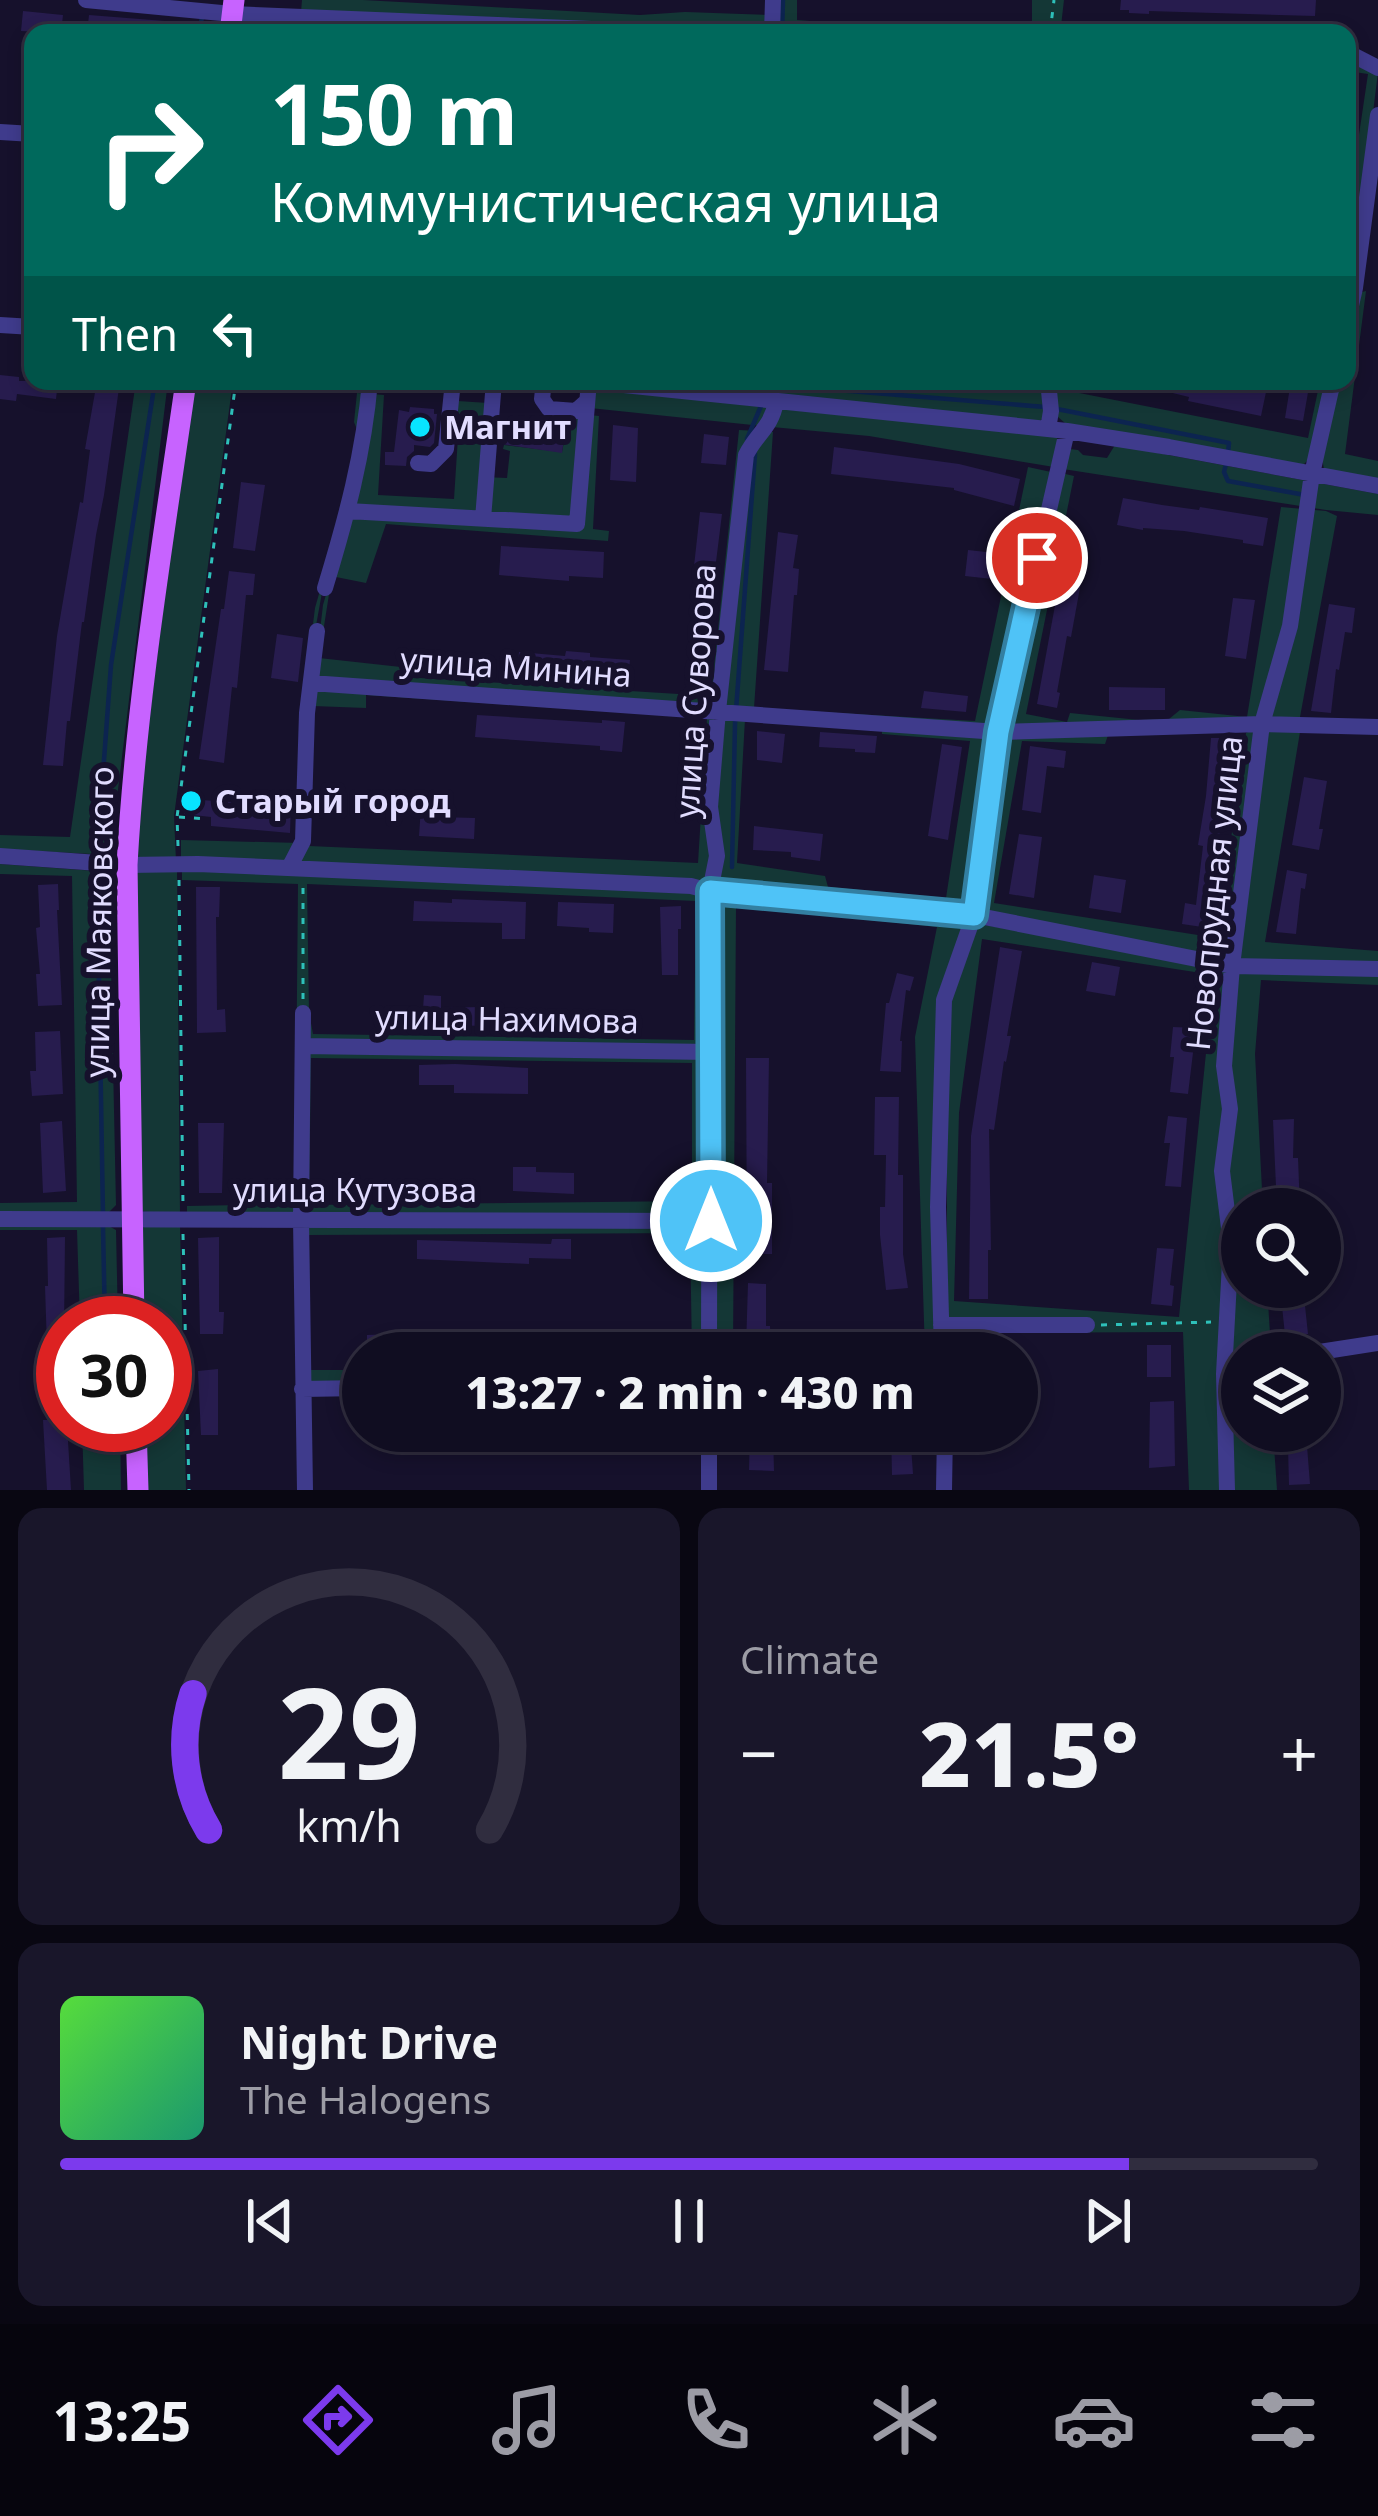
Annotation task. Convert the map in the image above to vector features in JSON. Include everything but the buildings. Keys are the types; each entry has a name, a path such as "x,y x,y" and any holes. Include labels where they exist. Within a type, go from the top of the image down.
{"main road":[{"name":"улица Маяковского","path":"133,1296 130,805 185,390"},
{"path":"137,1452 138,1490"}],"street":[{"path":"86,0 232,16 268,7 542,24"},
{"path":"1358,287 1378,115"},
{"path":"325,588 348,511 367,426 369,390"},
{"path":"418,463 431,464 446,449 452,390"},
{"path":"483,518 493,390"},
{"path":"543,390 542,399 549,409 576,411 586,402"},
{"path":"348,511 578,524 587,390"},
{"path":"743,390 776,401 1169,446 1378,486"},
{"path":"941,1332 938,1208 944,1000 974,915 998,732 1057,430 1049,390"},
{"name":"Новопрудная улица","path":"1226,1332 1231,1244 1222,1171 1230,1109 1224,1066 1232,966 1262,724 1290,626 1312,474 1332,390"},
{"name":"улица Суворова","path":"709,1332 710,891 717,856 710,807 746,455 772,418 776,401"},
{"path":"296,868 304,841 317,631"},
{"name":"улица Минина","path":"311,683 998,732 1262,724 1378,727"},
{"path":"0,856 691,886 974,915 1232,966 1378,969"},
{"path":"303,1013 305,1490"},
{"name":"улица Нахимова","path":"303,1046 710,1052"},
{"name":"улица Кутузова","path":"0,1219 711,1221"},
{"path":"941,1325 1087,1325"},
{"path":"1341,1349 1378,1343"},
{"path":"302,1389 342,1388"},
{"path":"709,1452 709,1490"},
{"path":"944,1490 945,1452"},
{"name":"Новопрудная улица","path":"1226,1452 1227,1490"}],"path":[{"path":"189,1490 177,817 235,390"},
{"path":"177,817 207,819"},
{"path":"296,868 303,1013"},
{"path":"1087,1325 1227,1322"}],"green space":[{"path":"302,0 363,0 640,15 769,15 767,24 563,24 301,12"},
{"path":"776,0 797,0 797,20 846,24 776,24"},
{"path":"1032,0 1064,0 1061,24 1032,24"},
{"path":"1356,61 1378,72 1356,250 1356,155 1368,74 1356,72"},
{"path":"1366,291 1356,369 1356,302 1358,293"},
{"path":"135,390 167,390 110,855 0,849 0,835 70,837"},
{"path":"191,390 232,390 174,816 176,861 135,858"},
{"path":"593,390 769,407 762,426 590,408"},
{"path":"1044,390 1045,416 1039,422 757,393"},
{"path":"1054,390 1064,390 1308,438 1318,390 1327,390 1311,457 1303,465 1065,423 1058,417"},
{"path":"1337,390 1353,390 1345,454 1378,461 1378,479 1324,469 1322,458"},
{"path":"357,393 367,394 364,427 313,642 300,844 285,865 181,861 181,840 300,843 303,704 315,608 347,495 358,432 354,422"},
{"path":"372,394 384,395 378,495 454,499 458,401 488,403 483,477 507,478 510,451 504,445 562,452 568,420 579,414 599,416 593,529 609,531 608,541 386,524 366,583 336,577 330,588 319,658 419,669 420,678 711,696 739,430 759,431 750,440 715,706 314,681 323,605 354,497"},
{"path":"782,409 1057,437 1058,452 1054,467 869,436 772,427"},
{"path":"768,432 773,432 754,708 975,721 1028,467 1051,472 995,729 723,707 750,457"},
{"path":"1115,445 1378,494 1378,515 1063,469 1070,449 1107,458"},
{"path":"1061,473 1074,476 1026,714 1067,722 1070,713 1139,720 1169,719 1180,710 1247,717 1281,507 1337,516 1300,717 1002,730"},
{"path":"314,686 714,714 713,856 707,886 297,865","holes":["366,695 707,718 698,863 309,846 313,706 366,708"]},
{"path":"722,717 994,734 972,903 966,909 715,890 714,808","holes":["745,719 882,729 882,734 970,741 946,898 828,887 825,876 737,863"]},
{"path":"1259,727 1230,961 984,913 979,905 1001,734 1108,735 1105,744 1022,741 994,903 1217,938 1246,733"},
{"path":"1265,727 1300,732 1265,942 1378,951 1378,965 1236,961"},
{"path":"0,864 109,872 116,1205 105,1216 0,1214 0,1203 77,1202 72,876 0,874"},
{"path":"182,868 706,894 705,1049 306,1044 298,1215 187,1215 187,1206 295,1204 298,884 182,880","holes":["307,884 696,901 694,1040 313,1034"]},
{"path":"177,869 180,1215 139,1211 135,872"},
{"path":"715,895 966,918 939,999 938,1332 924,1332 915,1037 937,927 736,906 733,1332 714,1332"},
{"path":"974,923 1229,969 1226,1188 1221,1188 1223,1490 1189,1490 1183,1332 947,1332 947,1000","holes":["982,939 1214,975 1179,1317 954,1301 959,1113"]},
{"path":"1236,969 1378,972 1378,985 1261,980 1255,1054 1262,1188 1228,1188 1228,1066"},
{"path":"306,1049 705,1054 706,1218 304,1215","holes":["311,1058 692,1063 692,1201 309,1205"]},
{"path":"304,1223 707,1224 706,1332 692,1332 690,1233 309,1235 310,1370 342,1370 342,1384 305,1385"},
{"path":"0,1224 105,1224 116,1230 117,1296 79,1296 77,1230 0,1230"},
{"path":"180,1224 182,1296 141,1296 140,1229"},
{"path":"1228,1308 1268,1308 1270,1332 1228,1332"},
{"path":"83,1452 120,1452 121,1490 84,1490"},
{"path":"144,1452 185,1452 186,1490 145,1490"},
{"path":"1229,1452 1274,1452 1277,1490 1230,1490"}],"waterway":[{"path":"782,24 783,0"},
{"path":"201,24 202,15"},
{"path":"97,855 111,665 154,390"},
{"path":"837,390 1045,407"},
{"path":"747,439 761,406"},
{"path":"1057,409 1229,443 1228,453"},
{"path":"732,867 735,724 755,454"},
{"path":"1226,464 1228,481 1305,495"},
{"path":"97,867 103,1215"},
{"path":"103,1227 104,1296"}],"place":[{"name":"Магнит","path":"420,427"},
{"name":"Старый город","path":"191,801"}],"route":[{"path":"711,1221 710,891 974,915 998,732 1037,558"}]}
